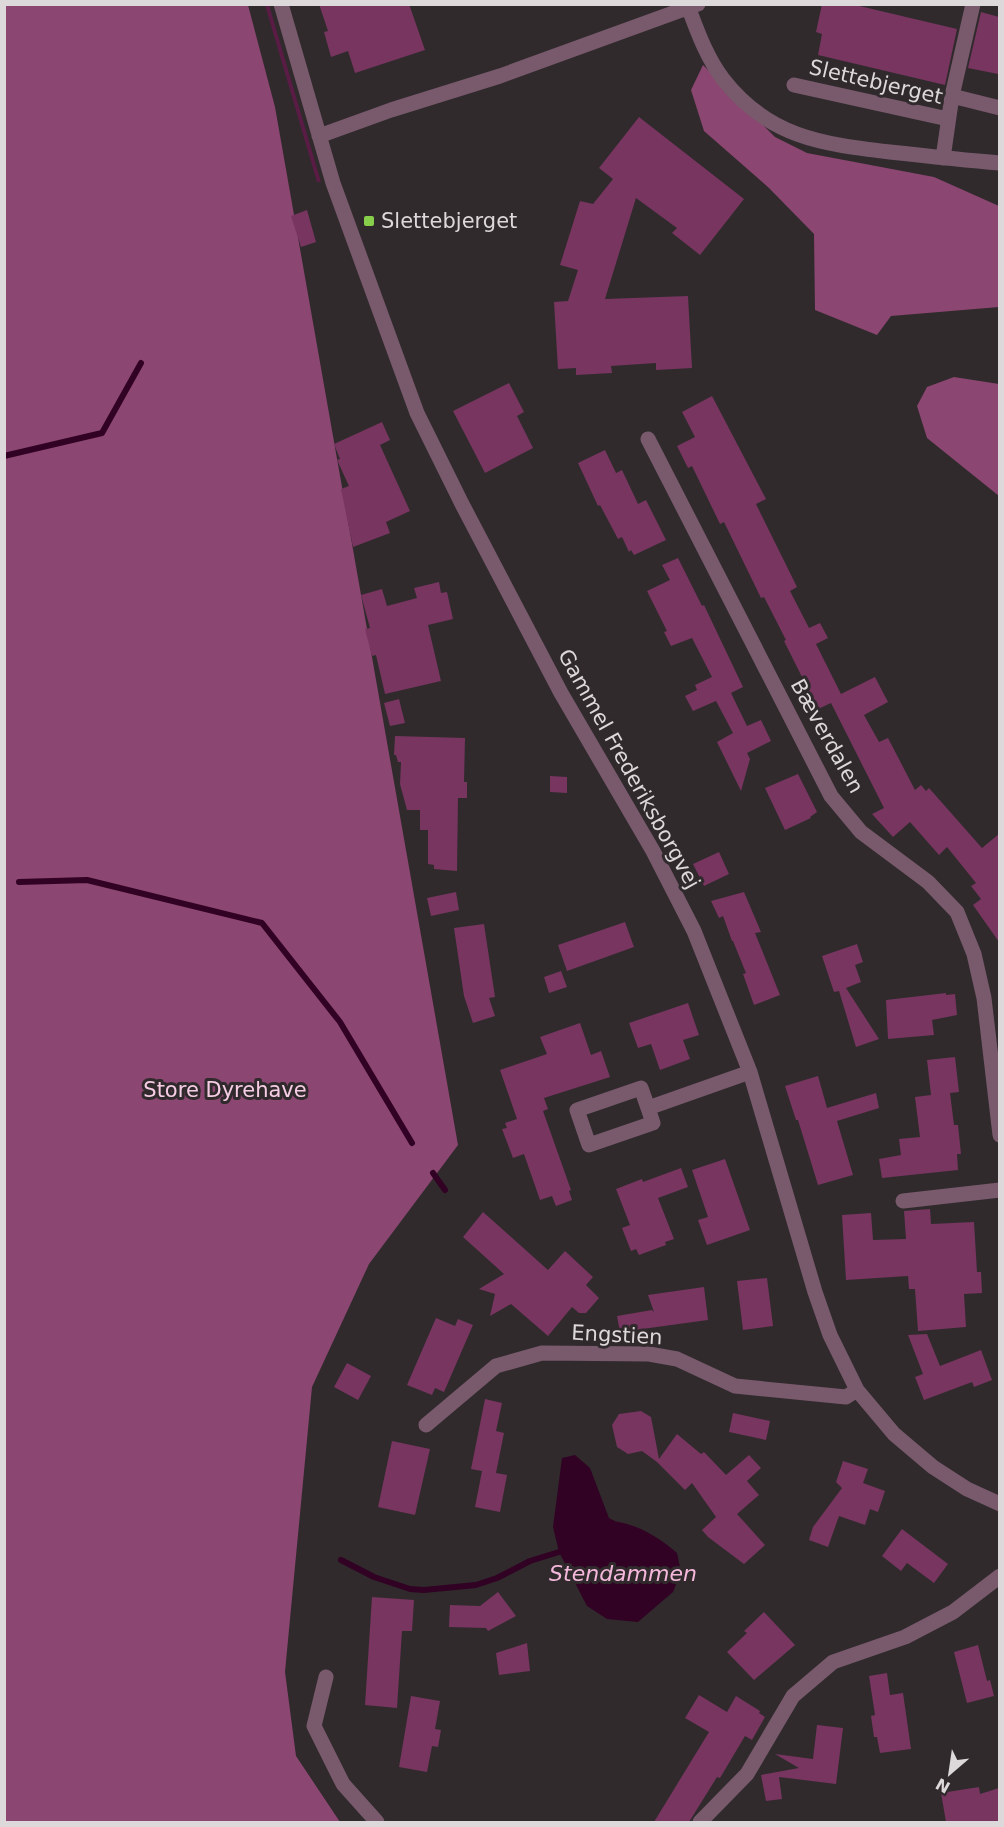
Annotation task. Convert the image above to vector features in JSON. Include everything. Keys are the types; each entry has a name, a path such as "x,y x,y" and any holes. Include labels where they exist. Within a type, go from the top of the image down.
{"street":[{"name":"Gammel Frederiksborgvej","path":"281,4 333,183 417,413 561,693 653,851 689,921 750,1072 815,1292 830,1335 857,1390 894,1434 933,1467 967,1489 999,1504"},
{"name":"Slettebjerget","path":"943,158 952,96 974,4"},
{"path":"319,136 391,110 500,76 693,7 705,49 722,78 745,103 772,123 802,137 835,146 999,163"},
{"name":"Slettebjerget","path":"794,85 948,119"},
{"name":"Slettebjerget","path":"952,96 999,108"},
{"name":"Bæverdalen","path":"648,439 831,796 861,832 928,882 957,912 974,954 984,998 999,1135"},
{"path":"648,1108 750,1072"},
{"path":"641,1088 648,1108 653,1123 589,1145 577,1110 641,1088"},
{"path":"903,1202 999,1190"},
{"name":"Engstien","path":"426,1425 496,1366 542,1353 649,1354 677,1359 735,1386 846,1397 857,1390"},
{"path":"700,1822 747,1774 793,1696 833,1662 905,1637 953,1612 999,1576"},
{"path":"326,1677 314,1726 344,1784 377,1822"}],"shaded area":[{"path":"265,5 269,5 321,182 317,182"}],"green space":[{"name":"Store Dyrehave","path":"5,5 248,5 275,107 458,1145 369,1264 312,1387 285,1672 296,1756 340,1822 5,1822"},
{"path":"703,65 775,137 807,153 934,177 999,206 999,307 891,316 877,335 815,310 814,234 769,188 704,131 691,90"},
{"path":"954,377 999,384 999,496 927,438 917,406 927,387"}],"water":[{"name":"Stendammen","path":"575,1455 590,1468 609,1518 647,1532 677,1553 681,1572 673,1592 638,1622 607,1619 587,1606 559,1552 553,1527 562,1458"}],"building":[{"path":"319,4 409,4 425,50 355,73 348,51 331,57 324,32 328,31"},
{"path":"822,4 851,4 957,29 945,85 818,55 822,34 816,32"},
{"path":"981,12 999,17 998,74 968,68"},
{"path":"639,117 744,199 700,255 672,233 677,228 636,198 605,299 688,296 692,368 656,370 656,363 611,366 612,373 576,375 576,368 558,369 554,302 568,301 578,270 560,265 580,201 593,204 613,179 599,168"},
{"path":"307,210 316,242 301,247 291,216"},
{"path":"509,383 524,412 517,416 533,448 485,473 453,411"},
{"path":"712,396 766,499 756,504 797,587 790,591 809,628 820,623 828,638 816,644 841,694 875,677 888,702 864,715 879,742 888,738 915,790 921,785 926,791 929,788 982,848 999,834 999,942 973,905 981,899 971,886 976,883 947,847 939,855 910,822 893,837 872,814 884,808 831,703 818,709 784,641 786,640 764,597 761,598 724,522 720,524 692,466 688,468 677,446 695,437 682,412"},
{"path":"382,422 390,440 380,445 410,511 386,522 390,533 353,547 341,489 349,486 337,460 340,459 334,444"},
{"path":"605,450 616,473 622,470 638,504 646,500 666,540 634,555 631,550 629,552 622,537 618,539 600,505 598,506 578,463"},
{"path":"678,558 702,606 704,605 743,687 731,693 747,726 761,720 771,741 747,753 750,759 741,791 717,742 733,733 716,701 693,711 685,696 697,690 695,685 712,677 692,638 671,646 664,632 667,631 647,591 670,580 662,565"},
{"path":"439,582 441,593 447,592 453,619 428,625 441,681 385,694 376,655 372,656 365,629 370,628 361,595 382,589 387,606 417,598 414,588"},
{"path":"399,699 405,723 390,726 384,703"},
{"path":"395,736 465,738 464,782 467,782 467,798 458,798 457,871 434,869 434,865 428,864 428,830 420,830 420,810 407,810 400,784 401,762 398,762 394,755"},
{"path":"798,774 817,812 811,818 785,830 765,788"},
{"path":"550,776 567,777 567,793 550,792"},
{"path":"719,852 729,874 704,886 693,864"},
{"path":"456,892 459,910 431,916 427,898"},
{"path":"744,892 761,932 755,933 780,995 754,1005 743,974 746,973 723,916 719,918 711,901"},
{"path":"625,922 634,947 567,971 558,945"},
{"path":"484,924 495,997 489,998 495,1016 473,1023 464,996 454,928"},
{"path":"857,944 863,962 855,965 861,982 846,988 879,1039 856,1047 839,991 834,992 822,956"},
{"path":"561,971 567,987 549,993 544,977"},
{"path":"946,993 946,995 955,994 957,1015 932,1020 934,1035 888,1039 886,1000"},
{"path":"688,1003 699,1035 683,1040 690,1059 660,1070 651,1044 638,1048 629,1023"},
{"path":"580,1023 591,1055 601,1051 610,1077 544,1098 548,1109 543,1111 571,1190 569,1191 572,1200 556,1206 552,1196 540,1200 524,1154 513,1158 502,1129 507,1128 505,1123 517,1119 500,1070 547,1054 540,1037"},
{"path":"955,1057 959,1092 950,1093 954,1125 958,1125 961,1154 957,1154 958,1170 882,1178 879,1159 901,1155 899,1139 920,1137 915,1097 931,1095 927,1060"},
{"path":"818,1076 827,1108 876,1093 879,1108 837,1121 853,1175 818,1185 785,1086"},
{"path":"725,1159 750,1230 707,1245 698,1220 708,1217 692,1170"},
{"path":"681,1168 688,1187 658,1198 674,1239 665,1242 666,1245 639,1255 636,1249 631,1251 622,1228 630,1225 616,1189"},
{"path":"930,1209 931,1224 974,1222 977,1272 981,1272 982,1293 964,1294 966,1327 918,1331 915,1289 909,1289 908,1276 846,1280 842,1215 871,1213 873,1240 906,1239 904,1211"},
{"path":"483,1212 548,1270 565,1251 593,1277 586,1285 599,1298 586,1313 579,1313 572,1307 548,1336 511,1304 490,1316 495,1294 479,1289 504,1274 463,1237"},
{"path":"767,1278 773,1326 743,1330 737,1281"},
{"path":"704,1287 708,1320 620,1332 617,1316 652,1310 654,1312 648,1295"},
{"path":"436,1318 455,1326 458,1319 473,1325 444,1392 435,1388 432,1395 407,1385"},
{"path":"927,1334 940,1366 981,1350 992,1380 974,1387 972,1382 924,1400 915,1377 923,1374 908,1335"},
{"path":"347,1363 371,1376 358,1400 334,1387"},
{"path":"485,1399 502,1403 496,1431 504,1433 496,1473 507,1475 500,1512 475,1507 482,1471 471,1469"},
{"path":"641,1411 651,1417 659,1459 677,1434 701,1454 704,1452 726,1475 749,1455 761,1468 747,1481 759,1495 737,1514 765,1545 744,1564 702,1530 716,1517 692,1483 685,1490 657,1462 642,1451 628,1454 617,1447 612,1425 619,1414"},
{"path":"733,1413 770,1421 766,1440 729,1432"},
{"path":"392,1441 430,1449 415,1515 378,1507"},
{"path":"843,1461 868,1469 863,1483 885,1491 878,1512 870,1509 865,1525 839,1516 828,1547 809,1540 813,1527 842,1488 836,1482"},
{"path":"902,1529 948,1564 934,1583 907,1563 901,1571 882,1556"},
{"path":"498,1592 516,1616 488,1631 486,1628 449,1627 450,1605 480,1606"},
{"path":"372,1597 414,1600 412,1631 402,1631 397,1708 365,1705"},
{"path":"764,1612 795,1645 754,1680 727,1652"},
{"path":"527,1643 530,1671 499,1675 496,1653"},
{"path":"978,1645 987,1681 990,1680 994,1696 967,1703 954,1652"},
{"path":"887,1673 890,1695 903,1693 911,1749 880,1753 877,1737 874,1737 871,1716 875,1715 869,1676"},
{"path":"699,1695 727,1712 736,1696 760,1711 759,1713 765,1717 752,1740 745,1736 720,1778 717,1777 689,1822 654,1822 709,1732 685,1718"},
{"path":"411,1696 440,1701 435,1729 441,1730 438,1747 432,1746 427,1772 399,1767"},
{"path":"817,1725 843,1728 836,1784 779,1777 782,1799 766,1801 761,1775 799,1768 775,1754 813,1759"},
{"path":"979,1787 980,1794 999,1788 999,1822 946,1822 941,1793"}],"waterway":[{"path":"4,456 102,433 141,363"},
{"path":"19,882 87,880 262,923 340,1022 412,1143"},
{"path":"433,1173 445,1190"},
{"path":"341,1560 374,1577 410,1589 424,1590 476,1585 497,1578 530,1561 559,1552"}],"place":[{"name":"Slettebjerget","path":"369,221"}]}
